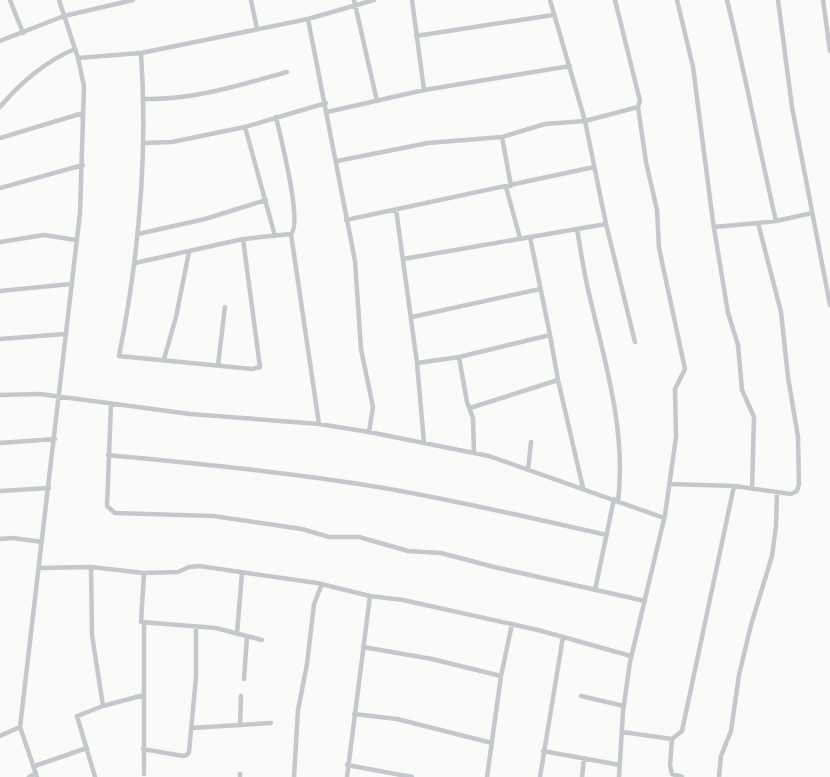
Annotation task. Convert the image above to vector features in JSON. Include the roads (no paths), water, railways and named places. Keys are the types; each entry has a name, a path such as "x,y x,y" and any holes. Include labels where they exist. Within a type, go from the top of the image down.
{"street":[{"path":"10,0 23,33"},
{"path":"29,777 37,775 20,727 55,439 83,165 84,86 78,58 59,0"},
{"path":"0,41 64,16 133,0"},
{"path":"251,0 257,29"},
{"path":"78,58 141,53 308,19 354,2 374,0"},
{"path":"412,0 424,90"},
{"path":"550,0 553,15 559,24 585,121 606,224 635,342"},
{"path":"615,0 640,101 638,107 646,162 657,210 659,248 685,369 675,389 676,437 664,518 631,656 624,706 618,777"},
{"path":"677,0 693,67 714,227 728,312 738,345 742,390 754,417 752,489"},
{"path":"727,0 750,93 757,136 776,221"},
{"path":"778,0 792,107 830,305"},
{"path":"823,0 830,50"},
{"path":"354,2 377,101"},
{"path":"416,36 553,15"},
{"path":"308,19 326,103 355,261 361,349 373,407 369,432"},
{"path":"0,107 34,74 62,54 75,49"},
{"path":"141,53 144,143 138,234 119,356 252,369 260,367 243,239"},
{"path":"327,112 424,90 570,66"},
{"path":"144,99 166,99 230,89 287,72"},
{"path":"144,143 172,142 244,127 326,103"},
{"path":"336,161 428,143 502,137 545,124 585,121 638,107"},
{"path":"0,138 83,113"},
{"path":"276,117 293,204 296,227 291,234 319,424"},
{"path":"244,127 275,236"},
{"path":"502,137 509,186 520,238"},
{"path":"0,188 83,165"},
{"path":"346,220 594,167"},
{"path":"138,234 204,219 266,200"},
{"path":"396,209 412,317 424,443"},
{"path":"714,227 776,221 812,213"},
{"path":"670,484 734,486 791,494 797,491 800,475 799,444 781,312 758,223"},
{"path":"403,258 606,224"},
{"path":"577,229 586,283 606,360 618,426 621,467 616,500 595,590"},
{"path":"135,263 243,239 291,234"},
{"path":"0,242 44,235 76,240"},
{"path":"530,237 558,380 583,488"},
{"path":"164,359 176,317 189,252"},
{"path":"0,291 71,284"},
{"path":"412,317 540,289"},
{"path":"218,365 225,307"},
{"path":"0,339 65,334"},
{"path":"417,364 459,357 550,335"},
{"path":"459,357 474,422 474,453"},
{"path":"470,408 558,380"},
{"path":"0,395 40,394 190,414 319,424 369,432 474,453 583,488 664,518"},
{"path":"111,404 107,506 116,513 213,516 302,529 329,537 359,537 408,551 441,553 645,601"},
{"path":"0,444 55,439"},
{"path":"528,470 531,442"},
{"path":"108,455 264,470 376,487 465,503 607,535"},
{"path":"622,732 672,739 680,735 683,729 697,652 734,486"},
{"path":"0,491 49,488"},
{"path":"719,777 721,756 730,731 739,675 751,625 772,556 776,526 777,492"},
{"path":"0,540 13,538 42,542"},
{"path":"39,568 178,572 189,567 199,566 242,574 322,584 370,596 403,600 512,624 631,656"},
{"path":"91,568 92,635 103,706"},
{"path":"144,572 140,618 144,623 144,774"},
{"path":"236,634 242,574"},
{"path":"294,777 298,710 307,664 314,604 322,584"},
{"path":"347,777 347,765 370,596"},
{"path":"144,623 216,628 262,640"},
{"path":"487,777 512,624"},
{"path":"143,749 169,755 187,755 196,677 196,627"},
{"path":"244,679 247,637"},
{"path":"540,777 563,637"},
{"path":"363,647 502,676"},
{"path":"95,777 76,718 80,714 144,694"},
{"path":"240,724 241,696"},
{"path":"582,696 624,706"},
{"path":"354,714 398,719 492,743"},
{"path":"191,728 271,723"},
{"path":"1,734 20,727"},
{"path":"672,739 670,764 672,774 682,777"},
{"path":"34,766 87,748"},
{"path":"544,752 620,765"},
{"path":"582,777 584,758"},
{"path":"347,765 412,777"}]}
